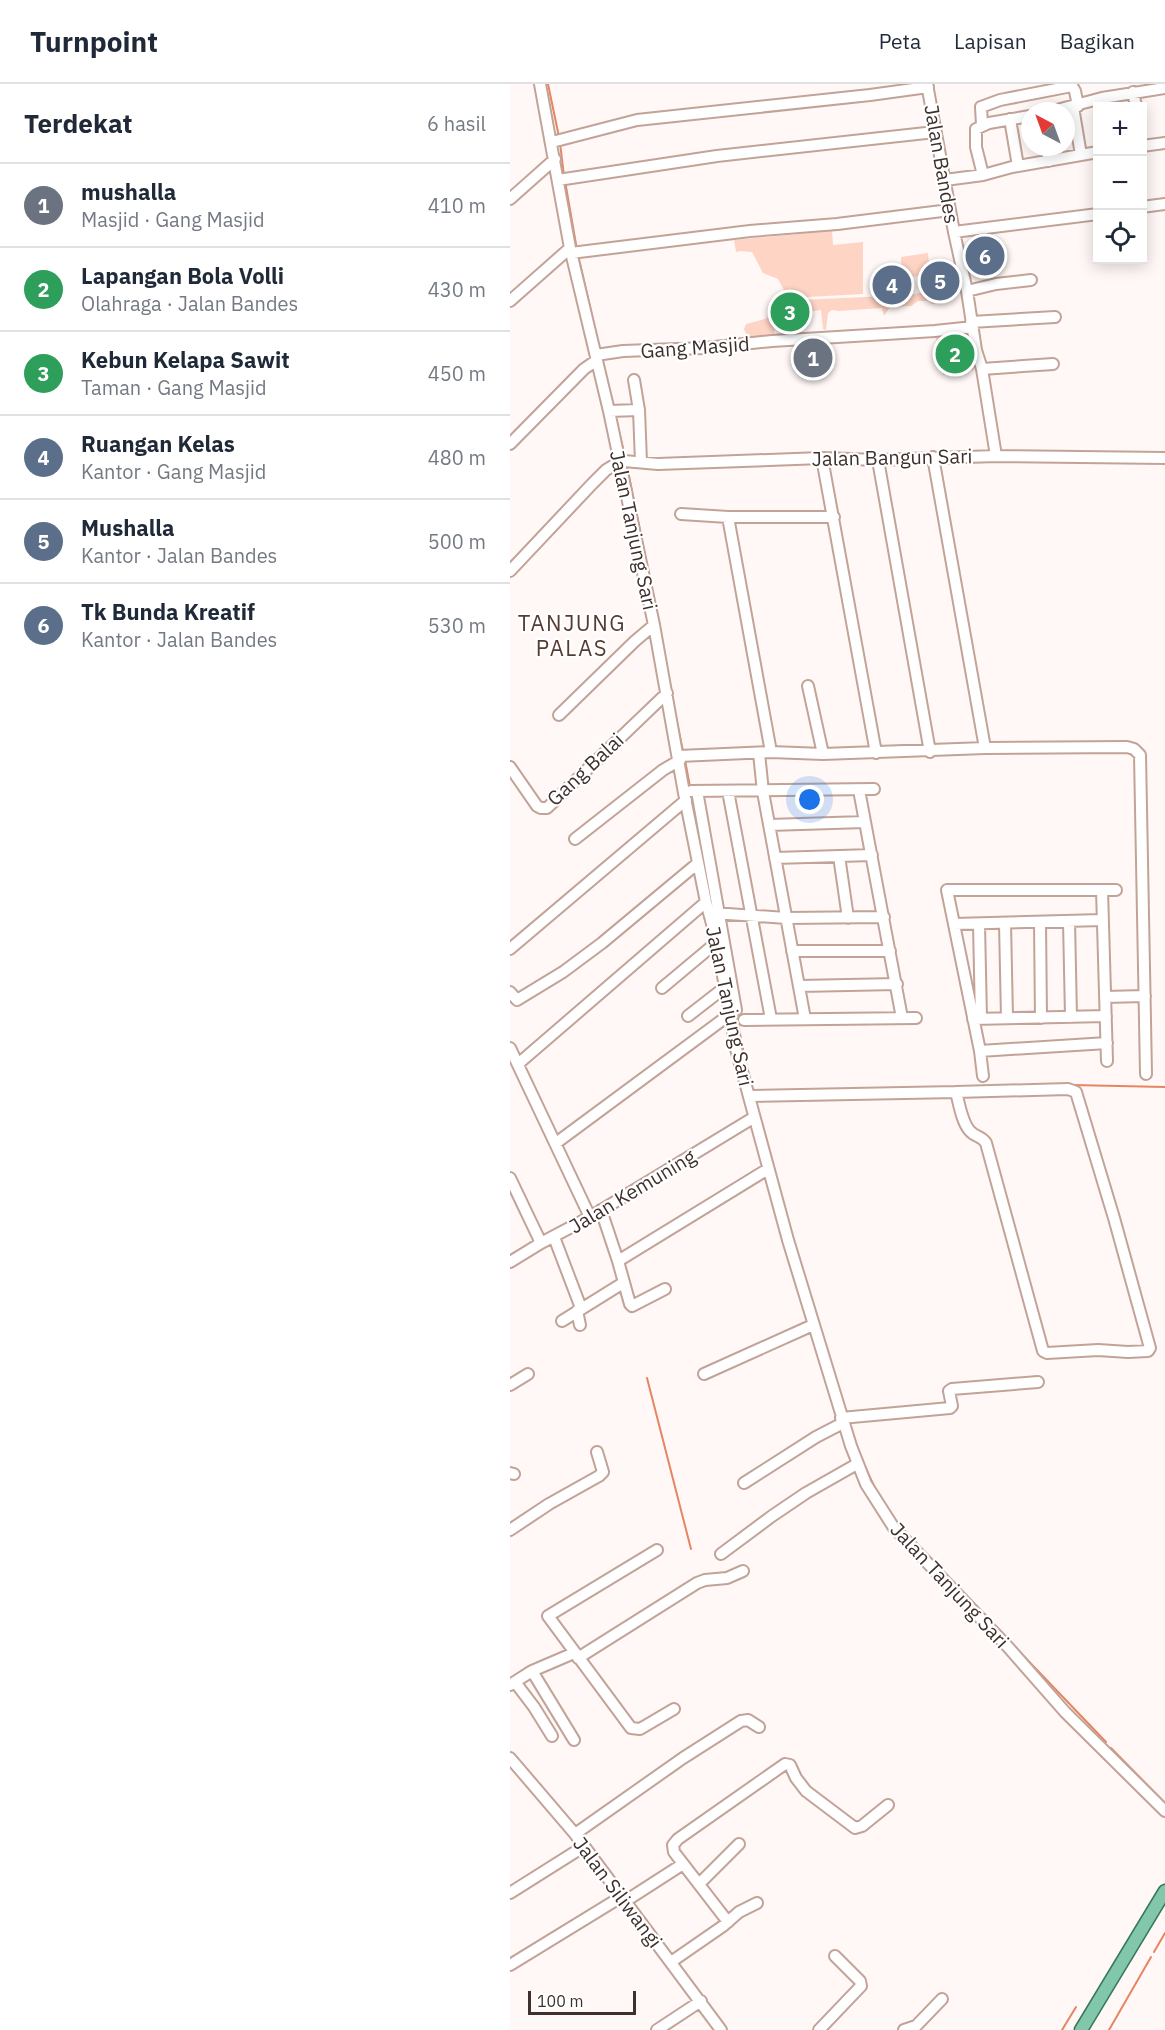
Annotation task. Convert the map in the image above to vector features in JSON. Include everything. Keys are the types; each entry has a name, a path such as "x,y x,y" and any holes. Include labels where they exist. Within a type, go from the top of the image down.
{"main road":[{"path":"1082,2030 1165,1891"}],"street":[{"name":"Jalan Tanjung Sari","path":"540,84 554,142 555,159 573,252 596,357 624,461 667,693 680,758 690,793 698,863 712,911 752,1096 753,1118 813,1325 857,1464 866,1484 894,1528 1008,1647 1065,1712 1165,1811"},
{"path":"554,142 637,120 870,95 927,85"},
{"name":"Jalan Bandes","path":"927,85 982,369 996,456"},
{"path":"982,125 981,107 1072,86 1075,91 1081,155"},
{"path":"1103,102 1133,92 1164,91"},
{"path":"1133,92 1135,102"},
{"path":"1012,98 1018,166"},
{"path":"1076,106 1093,103"},
{"path":"983,175 975,131 982,125 1021,118"},
{"path":"560,179 717,156 935,132"},
{"path":"1147,146 1165,144"},
{"path":"945,180 983,175 1018,166 1093,153"},
{"path":"1048,156 1049,161"},
{"path":"510,199 555,159"},
{"path":"1147,206 1165,204"},
{"path":"510,301 573,252 950,210"},
{"path":"954,232 1093,215"},
{"path":"967,291 996,284 1031,280"},
{"name":"Gang Masjid","path":"596,357 623,351 705,348 772,341 923,332 972,324 1055,317"},
{"path":"510,444 596,357"},
{"path":"982,369 1053,364"},
{"path":"634,380 639,410 641,462"},
{"path":"612,411 639,410"},
{"name":"Jalan Bangun Sari","path":"624,461 658,464 822,458 878,460 996,456 1165,458"},
{"path":"933,457 986,748"},
{"path":"822,458 876,753"},
{"path":"878,460 930,752"},
{"path":"510,571 592,484 624,461"},
{"path":"681,514 728,517 834,517"},
{"path":"728,517 771,752"},
{"path":"559,715 654,625"},
{"path":"808,686 823,754"},
{"name":"Gang Balai","path":"510,767 537,806 547,808 667,693"},
{"path":"574,839 680,758 771,752 823,754 930,752 986,748 1127,747 1134,749 1140,755 1146,1074"},
{"path":"759,753 763,792 805,1019"},
{"path":"510,949 690,793 874,789"},
{"path":"859,790 902,1018"},
{"path":"728,791 771,1018"},
{"path":"688,1016 728,991 690,793"},
{"path":"769,825 865,822"},
{"path":"775,858 872,855"},
{"path":"840,856 848,918"},
{"path":"510,993 517,1000 563,972 602,943 698,863"},
{"path":"977,1019 947,890 1116,890"},
{"path":"1102,890 1107,1061"},
{"path":"518,1064 712,911 786,918 884,917"},
{"path":"954,924 1103,920"},
{"path":"1069,921 1071,1017"},
{"path":"1040,922 1041,1018"},
{"path":"1005,923 1007,1018"},
{"path":"979,924 977,1019 983,1076"},
{"path":"662,988 717,942"},
{"path":"792,951 890,951"},
{"path":"799,986 897,984"},
{"path":"1105,997 1145,996"},
{"path":"555,1143 733,1012"},
{"path":"977,1019 1106,1017"},
{"path":"744,1020 916,1018"},
{"path":"980,1051 1107,1043"},
{"path":"510,1048 590,1217"},
{"path":"752,1096 1068,1089 1076,1092 1114,1218 1149,1351 1134,1353 1098,1350 1047,1353 1043,1351 986,1143 968,1127 957,1092"},
{"name":"Jalan Kemuning","path":"510,1262 590,1217 753,1118"},
{"path":"618,1261 768,1169"},
{"path":"510,1178 542,1243"},
{"path":"601,1210 632,1306 665,1289"},
{"path":"554,1237 579,1310 580,1325"},
{"path":"562,1321 623,1283"},
{"path":"704,1374 813,1325"},
{"path":"510,1385 528,1374"},
{"path":"744,1483 842,1420 950,1408 952,1406 949,1391 952,1389 1038,1382"},
{"path":"510,1530 549,1504 599,1476 603,1472 603,1467 597,1452"},
{"path":"721,1554 780,1510 857,1464"},
{"path":"657,1550 548,1616 631,1728 640,1729 674,1709"},
{"path":"552,1736 534,1707 512,1683 532,1671 576,1655 697,1583 727,1578 742,1571"},
{"path":"532,1671 574,1740"},
{"path":"575,1834 683,1758 741,1721 748,1720 759,1727"},
{"name":"Jalan Siliwangi","path":"510,1758 575,1834 721,2030"},
{"path":"728,1922 672,1849 674,1842 785,1764 789,1765 806,1791 851,1827 862,1826 888,1805"},
{"path":"699,1884 739,1844"},
{"path":"510,1893 584,1847"},
{"path":"510,1965 683,1864"},
{"path":"671,1962 739,1912 757,1904"},
{"path":"819,2030 861,1986 860,1981 835,1956"},
{"path":"904,2030 916,2026 942,1999"},
{"path":"657,2030 700,2001"}],"shaded area":[{"path":"832,231 833,245 863,242 863,294 789,298 780,303 784,290 778,279 763,273 752,252 736,252 734,240"},
{"path":"928,253 930,275 902,278 901,257"},
{"path":"951,286 954,288 953,294 937,303 918,301 911,306 890,307 884,316 882,308 832,310 828,313 826,330 823,329 821,310 775,318 774,336 756,339 747,336 744,329 746,324 765,319 787,303 800,300 910,295"},
{"path":"967,333 974,370 943,375 936,338"}],"waterway":[{"path":"548,84 559,137"},
{"path":"560,143 564,176"},
{"path":"565,181 577,250"},
{"path":"578,255 595,329"},
{"path":"616,419 625,457"},
{"path":"627,466 651,586"},
{"path":"673,704 683,751"},
{"path":"685,760 690,787"},
{"path":"692,795 697,819"},
{"path":"736,1013 748,1075"},
{"path":"1072,1085 1165,1087"},
{"path":"647,1378 691,1549"},
{"path":"866,1469 875,1488"},
{"path":"886,1506 903,1531"},
{"path":"1015,1647 1106,1742"},
{"path":"1111,1748 1165,1803"},
{"path":"1154,1952 1165,1933"},
{"path":"1109,2030 1151,1957"},
{"path":"1062,2030 1076,2007"}],"place":[{"name":"Tk Bunda Kreatif","path":"985,256"},
{"name":"Mushalla","path":"940,281"},
{"name":"Ruangan Kelas","path":"892,285"},
{"name":"Kebun Kelapa Sawit","path":"790,312"},
{"name":"Lapangan Bola Volli","path":"955,354"},
{"name":"mushalla","path":"813,358"}],"district":[{"name":"TANJUNG PALAS","path":"572,634"}]}
